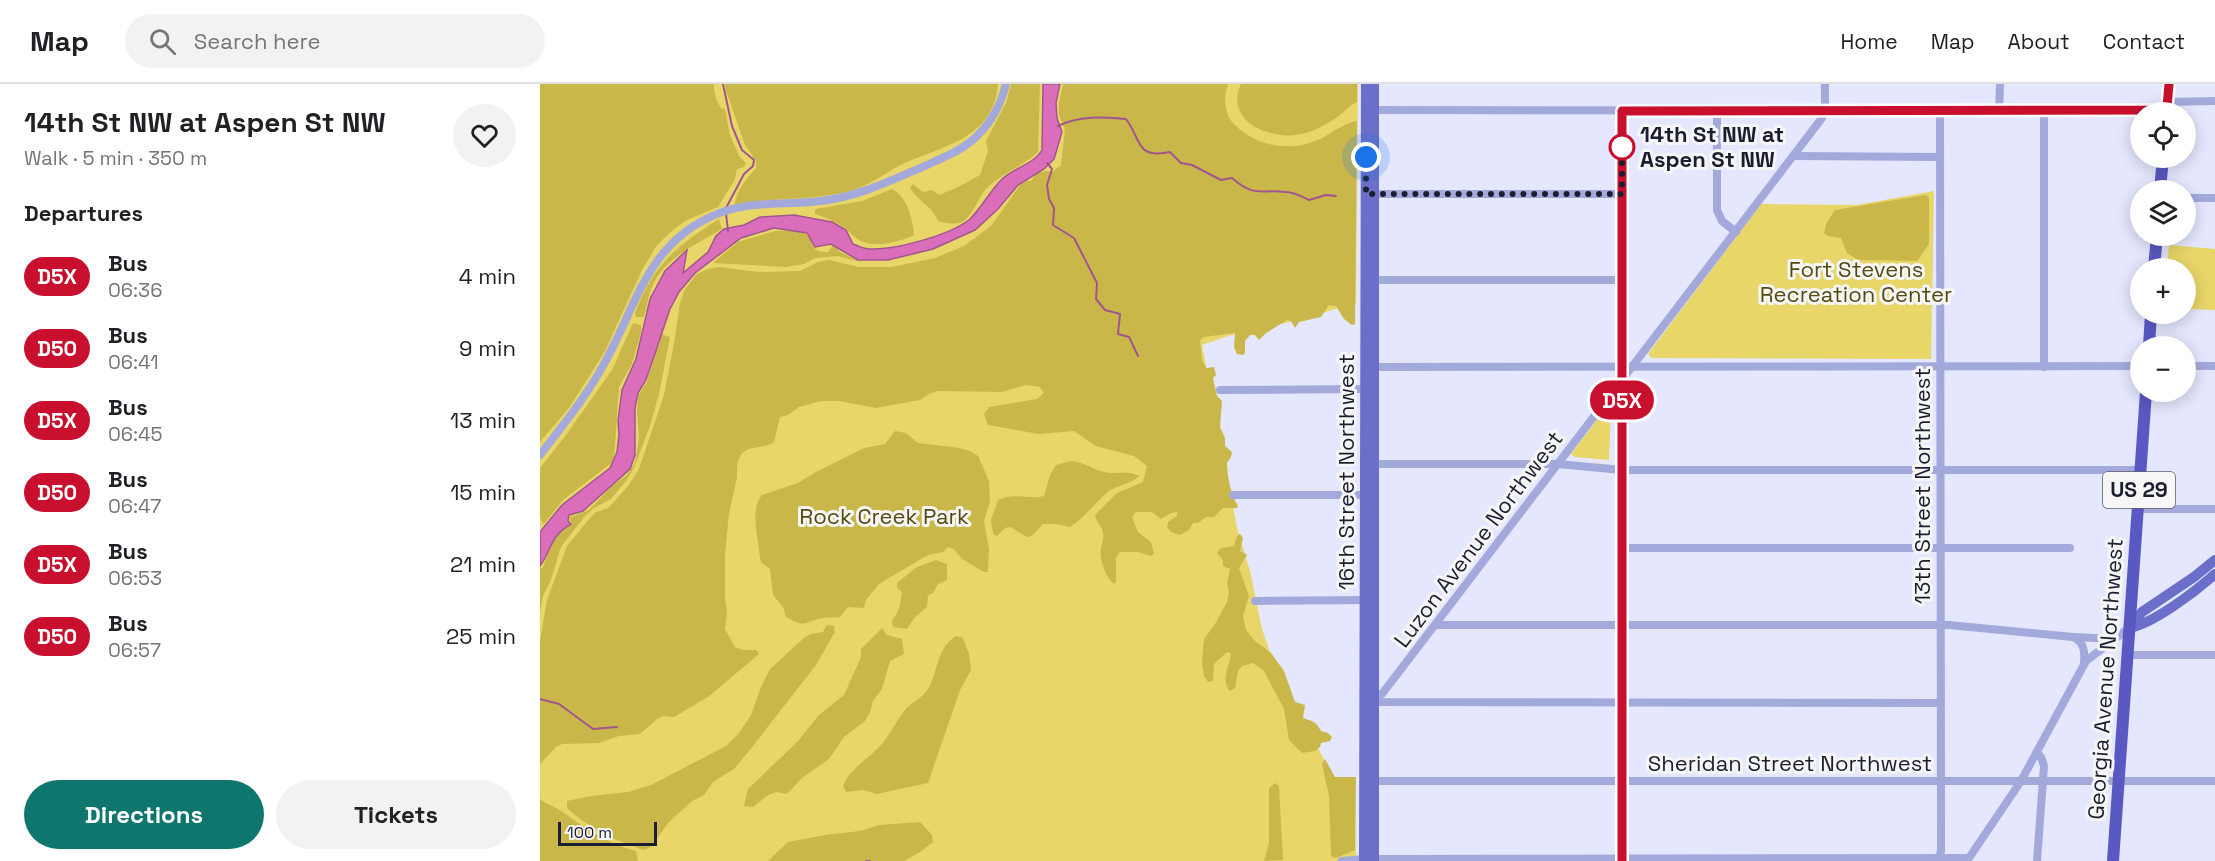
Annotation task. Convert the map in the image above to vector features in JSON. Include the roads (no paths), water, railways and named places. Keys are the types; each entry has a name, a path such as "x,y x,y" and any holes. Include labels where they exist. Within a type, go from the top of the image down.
{"highway":[{"path":"2167,102 2169,84"},
{"name":"Georgia Avenue Northwest","path":"2113,861 2145,402"}],"main road":[{"name":"16th Street Northwest","path":"1366,84 1370,110 1369,860"},
{"name":"16th Street Northwest","path":"1370,110 1374,84"},
{"path":"2129,628 2141,626 2196,583 2215,560"},
{"path":"2196,583 2215,574"}],"street":[{"path":"540,455 581,402 602,368 645,278 657,260 681,234 717,214 735,208 774,203 816,202 847,197 886,183 930,163 961,148 978,136 993,117 1006,84"},
{"path":"1825,84 1825,111"},
{"path":"1999,111 2000,84"},
{"path":"2196,103 2215,101"},
{"path":"1370,110 2130,110"},
{"path":"1622,111 1622,280 1626,367"},
{"path":"1717,111 1717,210 1722,221 1736,232"},
{"name":"Luzon Avenue Northwest","path":"1369,698 1382,694 1436,625 1622,378 1626,367 1736,232 1825,111"},
{"name":"13th Street Northwest","path":"1940,111 1940,860"},
{"path":"2044,111 2044,366"},
{"path":"1793,156 1940,157"},
{"path":"1370,194 1622,194"},
{"path":"2196,198 2215,198"},
{"path":"1370,280 1622,280"},
{"path":"1370,367 2130,366"},
{"path":"2196,366 2215,366"},
{"path":"1622,378 1622,860"},
{"path":"1220,390 1369,389"},
{"path":"1369,464 1558,464 1622,470 2140,470"},
{"path":"1233,495 1369,495"},
{"path":"2138,509 2215,509"},
{"path":"1622,548 2070,548"},
{"path":"1255,601 1369,600"},
{"path":"1436,625 1940,625 2115,639"},
{"path":"1342,861 1967,860 2021,781 2084,663 2129,628"},
{"path":"2073,637 2079,639 2084,646 2084,663"},
{"path":"2127,656 2215,655"},
{"path":"1369,698 1379,702 1941,703"},
{"path":"2037,753 2043,763 2037,861"},
{"name":"Sheridan Street Northwest","path":"1369,781 2215,781"}],"waterway":[{"path":"723,84 732,126 742,150 754,160 753,166 744,174 726,208"},
{"path":"1058,126 1083,118 1126,119 1145,150 1151,153 1170,152 1181,163 1192,165 1221,180 1232,178 1252,190 1289,192 1309,200 1326,195 1336,196"},
{"path":"1047,163 1052,169 1047,185 1049,199 1054,208 1053,225 1074,238 1097,283 1096,299 1105,310 1120,314 1118,334 1129,337 1138,356"},
{"path":"726,213 728,231"},
{"path":"540,699 559,704 593,729 617,727"}],"place":[{"name":"14th St NW at Aspen St NW","path":"1622,147"}],"park label":[{"name":"Fort Stevens Recreation Center","path":"1856,282"},
{"name":"Rock Creek Park","path":"884,516"}]}
